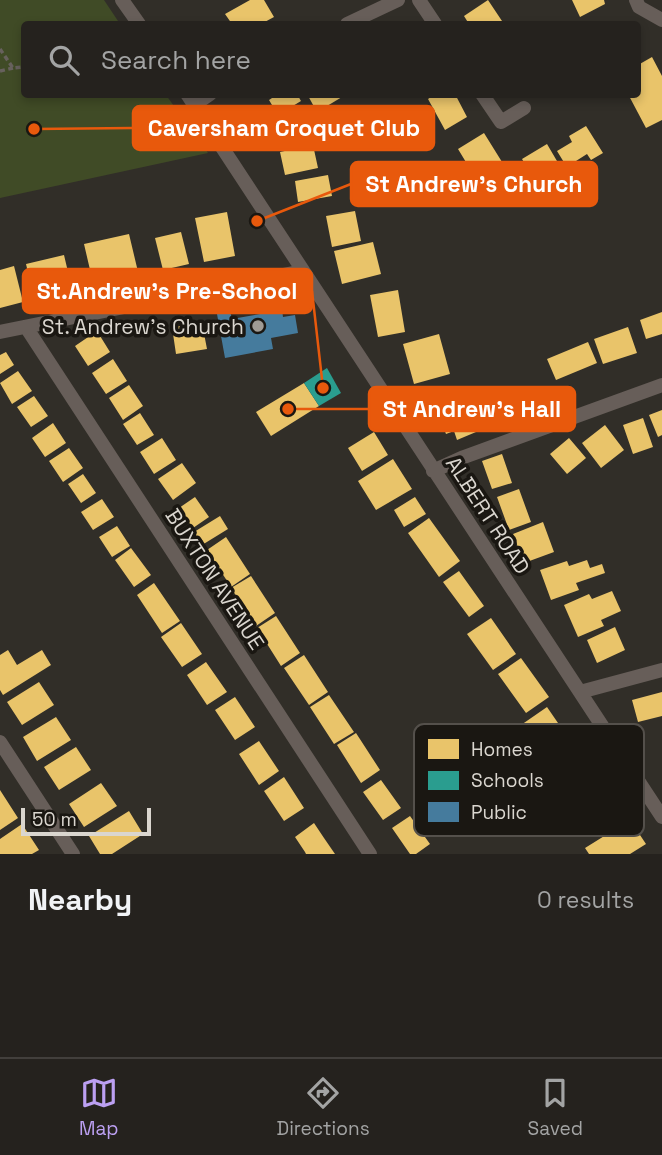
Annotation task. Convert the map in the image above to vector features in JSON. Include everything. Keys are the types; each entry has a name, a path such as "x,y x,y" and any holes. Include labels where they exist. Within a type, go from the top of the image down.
{"street":[{"path":"122,0 137,21"},
{"path":"353,21 398,0"},
{"path":"419,0 433,21"},
{"path":"636,0 639,7 662,20"},
{"path":"485,98 501,122 524,108"},
{"name":"ALBERT ROAD","path":"191,100 601,724"},
{"path":"0,332 303,271"},
{"name":"BUXTON AVENUE","path":"26,327 370,854"},
{"path":"433,471 464,457 662,385"},
{"path":"580,692 662,670"},
{"path":"0,742 73,854"},
{"name":"ALBERT ROAD","path":"644,790 662,817"}],"path":[{"path":"0,50 13,68"},
{"path":"0,71 21,67"}],"green space":[{"path":"0,0 104,0 118,21 21,21 21,98 168,98 208,153 0,198"}],"building: Homes":[{"path":"250,0 264,0 274,17 267,21 230,21 225,14"},
{"path":"488,0 502,21 467,21 464,16"},
{"path":"572,0 604,0 605,4 580,17"},
{"path":"652,57 662,76 662,120 646,128 630,98 641,98 641,63"},
{"path":"299,98 301,101 278,115 269,100"},
{"path":"309,98 340,98 317,112"},
{"path":"457,98 467,117 445,130 428,99"},
{"path":"586,126 603,153 591,160 587,154 576,161 582,171 573,177 557,151 572,142 569,136"},
{"path":"484,133 507,170 481,187 458,149"},
{"path":"547,144 564,173 548,183 540,169 531,174 522,159"},
{"path":"313,145 318,168 285,175 280,152"},
{"path":"328,175 332,196 298,202 295,181"},
{"path":"355,211 361,241 332,247 326,216"},
{"path":"227,212 235,256 204,262 195,218"},
{"path":"181,232 189,264 163,270 155,238"},
{"path":"129,234 139,276 94,287 84,244"},
{"path":"373,242 381,274 342,284 334,251"},
{"path":"64,255 73,293 35,302 26,264"},
{"path":"14,266 23,302 0,308 0,270"},
{"path":"398,290 405,332 378,337 370,295"},
{"path":"662,312 662,334 646,339 640,320"},
{"path":"202,323 207,349 176,354 172,327"},
{"path":"628,327 637,353 603,364 594,339"},
{"path":"97,331 110,352 88,366 75,346"},
{"path":"439,334 450,374 414,384 403,344"},
{"path":"588,342 597,363 556,380 547,359"},
{"path":"6,352 14,365 0,374 0,355"},
{"path":"113,359 127,381 106,394 92,373"},
{"path":"18,371 32,391 12,404 0,383"},
{"path":"304,383 319,406 271,436 256,412"},
{"path":"129,385 143,406 123,420 109,398"},
{"path":"456,386 459,395 479,387 488,410 470,417 476,432 457,440 454,431 446,434 431,396"},
{"path":"34,396 48,416 31,427 17,407"},
{"path":"662,410 662,435 658,437 649,415"},
{"path":"140,413 154,435 137,445 123,424"},
{"path":"643,418 653,447 633,454 623,425"},
{"path":"53,423 66,443 45,457 32,438"},
{"path":"605,425 624,450 601,468 582,443"},
{"path":"374,432 388,455 362,471 348,448"},
{"path":"162,438 176,460 154,474 140,452"},
{"path":"569,438 586,458 567,474 550,454"},
{"path":"69,448 83,468 63,482 49,461"},
{"path":"502,454 512,483 492,489 482,461"},
{"path":"393,459 412,489 376,510 358,481"},
{"path":"182,463 196,483 173,500 158,479"},
{"path":"83,474 96,493 81,503 68,484"},
{"path":"519,489 531,522 509,530 497,497"},
{"path":"195,497 209,517 193,528 179,508"},
{"path":"415,497 426,514 404,527 394,510"},
{"path":"102,499 114,517 93,530 81,512"},
{"path":"220,516 228,529 202,545 194,532"},
{"path":"429,518 460,561 439,577 408,533"},
{"path":"543,522 554,552 524,563 513,534"},
{"path":"117,526 130,546 112,557 99,537"},
{"path":"226,537 250,574 231,587 207,550"},
{"path":"131,548 151,575 134,587 115,560"},
{"path":"587,560 590,568 602,564 605,573 576,583 579,590 551,600 540,570 567,561 569,566"},
{"path":"459,571 484,606 469,617 443,582"},
{"path":"251,576 275,613 256,626 231,588"},
{"path":"154,583 180,621 162,633 137,595"},
{"path":"612,591 621,611 601,620 604,626 578,637 564,605 589,594 592,599"},
{"path":"276,616 300,653 281,666 257,628"},
{"path":"491,618 516,654 493,670 467,634"},
{"path":"181,623 202,654 182,667 161,637"},
{"path":"615,627 625,650 597,663 587,640"},
{"path":"8,650 17,665 42,650 51,665 3,695 0,690 0,655"},
{"path":"304,655 328,692 309,705 284,668"},
{"path":"521,658 549,697 526,713 498,674"},
{"path":"206,662 227,692 207,705 187,675"},
{"path":"39,682 54,705 22,725 7,702"},
{"path":"662,692 662,716 638,722 632,700"},
{"path":"329,695 354,732 334,744 310,707"},
{"path":"235,697 255,727 235,740 215,710"},
{"path":"547,707 558,723 557,724 522,724"},
{"path":"56,717 71,740 37,761 23,737"},
{"path":"356,733 380,770 361,783 337,745"},
{"path":"259,741 279,771 259,785 239,754"},
{"path":"76,747 91,770 59,790 44,767"},
{"path":"284,777 304,808 284,821 264,791"},
{"path":"381,780 401,808 383,820 363,792"},
{"path":"101,783 117,806 84,827 69,804"},
{"path":"0,790 18,818 0,830"},
{"path":"129,811 143,834 112,854 100,854 89,836"},
{"path":"410,816 414,822 414,836 424,836 430,844 416,854 410,854 392,828"},
{"path":"314,823 335,854 306,854 295,837"},
{"path":"22,824 39,850 32,854 0,854 0,839"},
{"path":"604,836 641,836 646,844 630,854 589,854 585,848"}],"building: Schools":[{"path":"327,368 341,393 319,406 304,383"}],"building: Public":[{"name":"St. Andrew's Church","path":"281,302 283,317 295,315 298,333 271,338 273,349 225,358 217,314 230,311 232,319 266,313 264,305"}],"place":[{"name":"Caversham Croquet Club","path":"34,129"},
{"name":"St Andrew's Church","path":"257,221"},
{"name":"St. Andrew's Church","path":"258,326"},
{"name":"St.Andrew's Pre-School","path":"323,388"},
{"name":"St Andrew's Hall","path":"288,409"}]}
